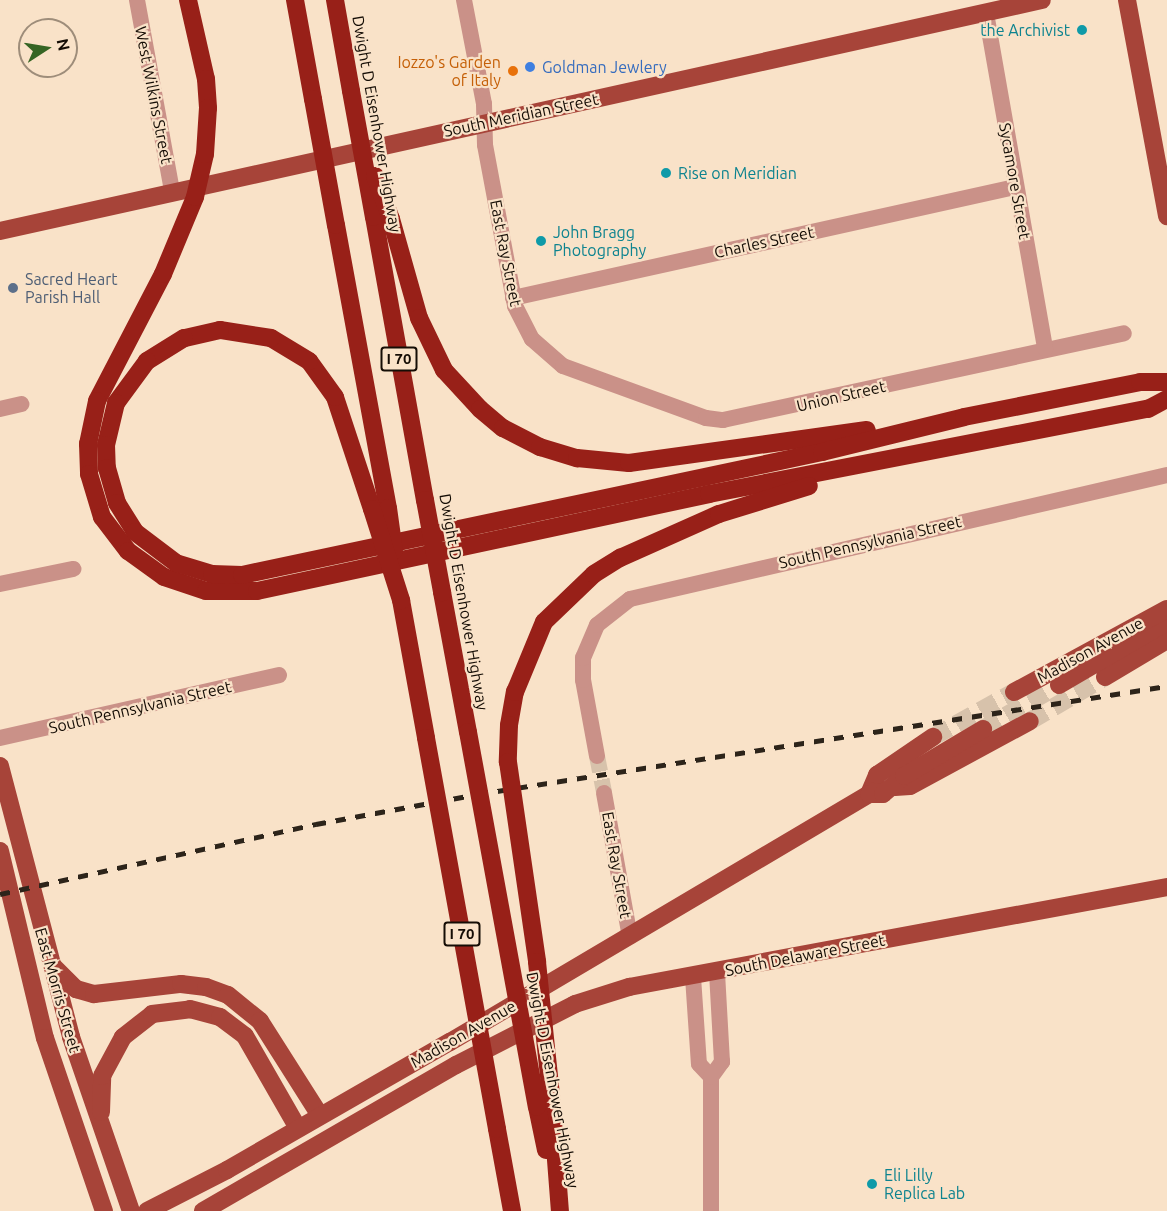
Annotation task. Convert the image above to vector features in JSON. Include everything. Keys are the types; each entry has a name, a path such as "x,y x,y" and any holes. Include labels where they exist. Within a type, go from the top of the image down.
{"highway":[{"path":"188,0 206,79 208,108 205,154 195,197 163,274 97,401 88,444 89,474 102,517 128,551 164,577 192,587 221,592 257,591 709,494 892,461 1148,409 1167,399"},
{"name":"I 70","path":"295,0 336,225 380,508 401,600 512,1211"},
{"name":"Dwight D Eisenhower Highway","path":"337,6 357,125 382,218 425,500 537,1107 559,1211"},
{"path":"382,218 422,326 444,370 480,410 503,428 547,450 592,461 638,463 964,417"},
{"path":"380,508 335,397 309,361 271,338 220,330 184,338 147,361 116,403 105,453 112,489 121,512 157,552 190,568 227,575 264,572 964,417 1140,382 1167,382"},
{"path":"559,1211 551,1095 537,962 508,762 509,725 515,692 544,622 594,574 620,558 728,510 892,461"}],"main road":[{"name":"South Meridian Street","path":"0,231 172,190 1042,0"},
{"path":"1127,0 1167,216"},
{"name":"Madison Avenue","path":"1014,692 1167,609"},
{"name":"Madison Avenue","path":"1059,685 1167,622"},
{"name":"Madison Avenue","path":"1105,677 1167,640"},
{"name":"Madison Avenue","path":"895,787 910,786 1030,721"},
{"name":"Madison Avenue","path":"150,1209 298,1128 630,938 869,794 883,794 895,787 904,776 983,729"},
{"name":"Madison Avenue","path":"869,794 877,775 933,737"},
{"name":"East Morris Street","path":"0,766 48,958 107,1146 131,1211"},
{"name":"East Morris Street","path":"0,851 45,1038 104,1211"},
{"name":"South Delaware Street","path":"456,1065 575,1004 629,987 693,977 1167,887"},
{"path":"48,958 63,979 83,992 103,995 187,984 228,995 260,1021 319,1114"},
{"path":"107,1146 100,1091 110,1055 140,1022 175,1009 213,1014 245,1036 298,1128"},
{"name":"Madison Avenue","path":"208,1210 456,1065"}],"street":[{"name":"West Wilkins Street","path":"137,0 172,190"},
{"name":"East Ray Street","path":"465,0 486,122 485,145 513,298 532,339 563,366"},
{"name":"Sycamore Street","path":"986,13 1045,349"},
{"name":"Charles Street","path":"513,298 1015,187"},
{"name":"Union Street","path":"563,366 693,414 723,420 1124,333"},
{"path":"0,409 21,405"},
{"name":"South Pennsylvania Street","path":"597,756 583,680 583,658 590,638 609,612 646,593 1167,475"},
{"path":"0,584 73,569"},
{"name":"South Pennsylvania Street","path":"0,738 279,675"},
{"name":"East Ray Street","path":"603,793 630,938"},
{"path":"711,1211 711,1077 722,1062 717,972"},
{"path":"693,977 699,1064 711,1077"}],"tunnel":[{"path":"1030,721 1105,677"},
{"path":"983,729 1059,685"},
{"path":"933,737 1014,692"},
{"path":"597,756 604,793"}],"railway":[{"path":"0,894 316,824 478,794 1167,686"}],"place":[{"name":"the Archivist","path":"1082,30"},
{"name":"Goldman Jewlery","path":"530,67"},
{"name":"Iozzo's Garden of Italy","path":"513,71"},
{"name":"Rise on Meridian","path":"666,173"},
{"name":"John Bragg Photography","path":"541,241"},
{"name":"Sacred Heart Parish Hall","path":"13,288"},
{"name":"Eli Lilly Replica Lab","path":"872,1184"}]}
